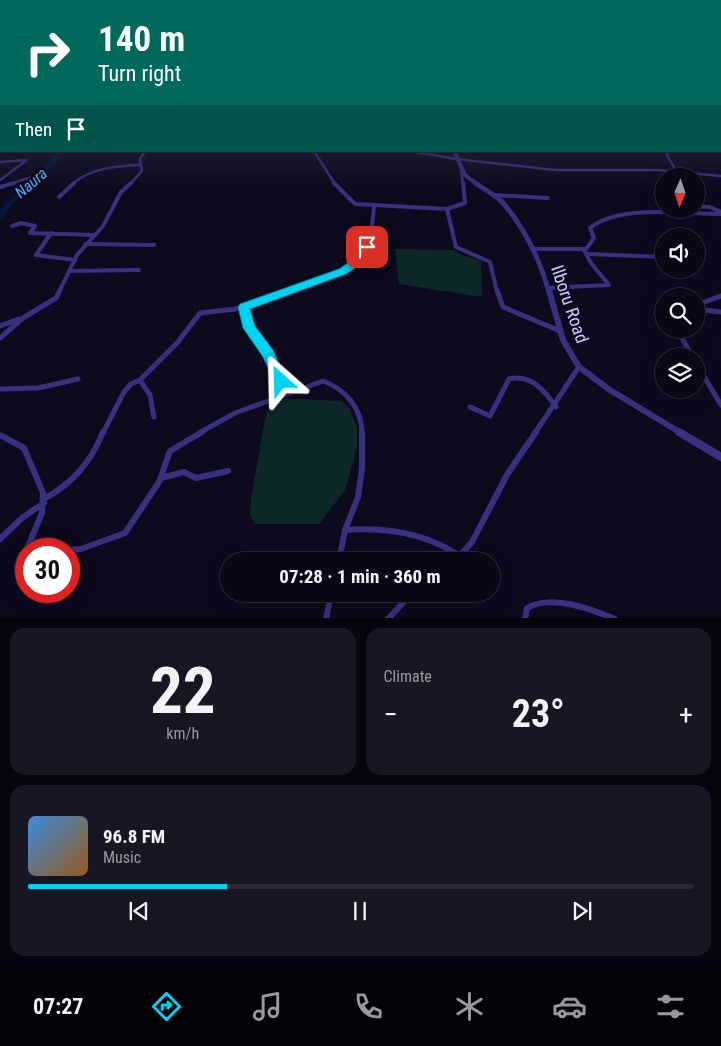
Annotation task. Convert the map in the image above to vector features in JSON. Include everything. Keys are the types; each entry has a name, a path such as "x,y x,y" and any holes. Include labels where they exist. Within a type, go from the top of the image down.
{"street":[{"path":"0,338 23,318 56,298 85,244 105,223 121,192 140,176 142,170 140,159 144,152"},
{"path":"315,152 322,166 351,201 374,206 447,209 465,203 460,176 461,170"},
{"path":"416,152 456,159 566,170 655,171"},
{"name":"Ilboru Road","path":"454,152 461,170 469,179 503,203 533,249 542,267 560,331 578,367 610,390 721,457"},
{"path":"666,152 674,168"},
{"path":"0,162 27,160 0,180"},
{"path":"58,197 67,186 82,175 107,167 140,165"},
{"path":"705,174 721,176"},
{"path":"0,187 38,175"},
{"path":"493,195 548,198"},
{"path":"0,540 22,518 68,484 89,461 115,408 133,382 140,380 177,343 200,313 244,307 331,276 358,262 365,252 372,234 374,206"},
{"path":"705,207 712,207 721,213"},
{"path":"447,209 456,247 490,262 499,300 503,307 560,331"},
{"path":"585,252 594,238 590,228 606,216 635,216 646,213 721,213"},
{"path":"12,226 21,223 34,225 29,232 95,235"},
{"path":"51,232 36,255 75,260"},
{"path":"85,244 154,245"},
{"path":"533,249 655,256"},
{"path":"548,288 609,285 591,263 585,252"},
{"path":"70,271 139,270"},
{"path":"705,303 721,296"},
{"path":"244,307 249,328 268,354 288,392"},
{"path":"705,309 721,312"},
{"path":"0,326 23,318"},
{"path":"463,552 480,530 508,473 556,407 578,367"},
{"path":"470,407 490,416 493,414 509,380 518,378 542,388 556,407"},
{"path":"705,378 721,404"},
{"path":"0,389 38,388 78,379"},
{"path":"140,380 150,395 154,417"},
{"path":"80,548 126,533 161,478 168,455 180,444 235,413 317,381 336,386 355,405 362,426 357,502 345,530 341,552"},
{"path":"0,435 24,448 40,482 44,501 41,518 32,538"},
{"path":"161,478 184,472 196,478 228,470"},
{"path":"345,530 387,531 432,539 454,552"},
{"path":"326,618 329,602"},
{"path":"388,618 403,602"},
{"path":"525,618 528,608 535,604 577,605 615,618"}],"green space":[{"path":"395,249 454,250 462,255 481,261 482,297 399,284"},
{"path":"279,398 341,401 348,406 357,427 357,448 345,490 319,524 255,524 250,515 266,413"}],"waterway":[{"name":"Naura","path":"0,216 14,198 47,168 61,152"}],"route":[{"path":"281,381 259,339 249,328 244,307 342,272 358,262 367,247"}]}
